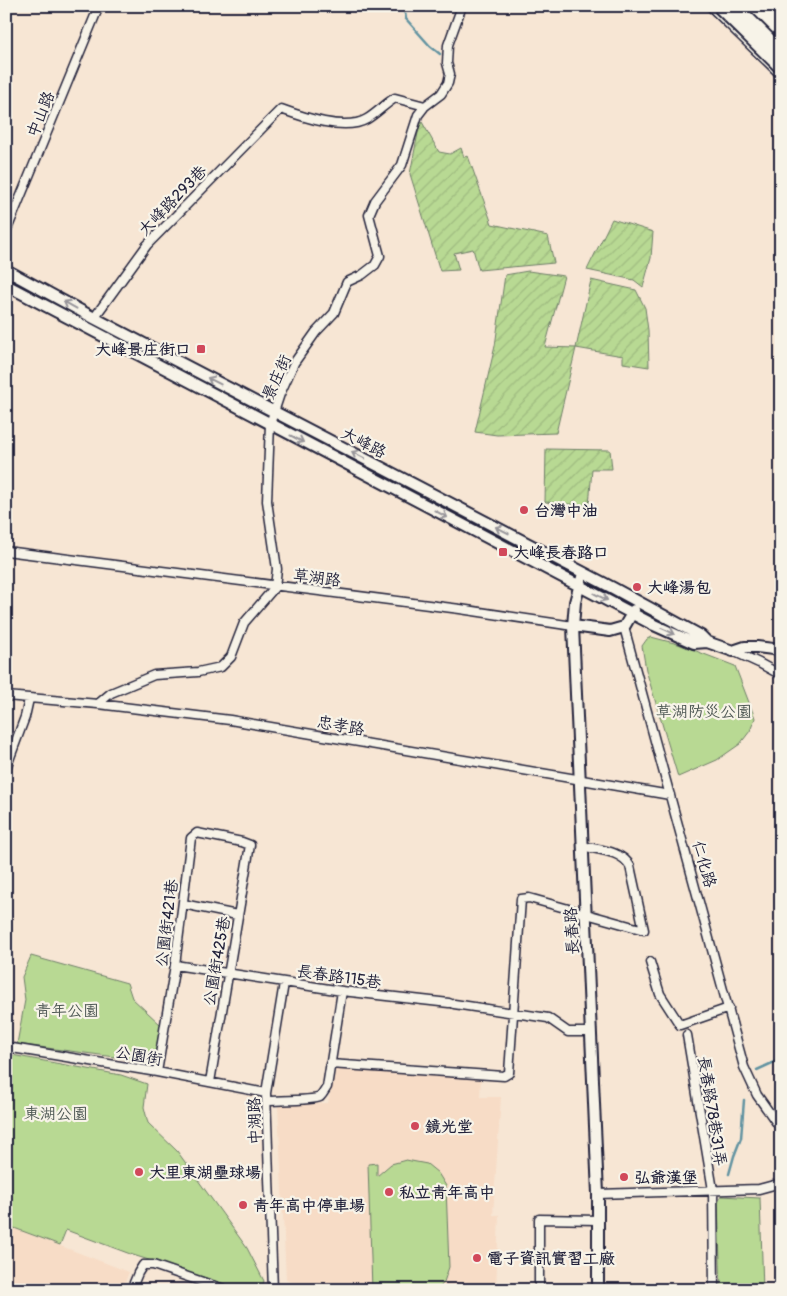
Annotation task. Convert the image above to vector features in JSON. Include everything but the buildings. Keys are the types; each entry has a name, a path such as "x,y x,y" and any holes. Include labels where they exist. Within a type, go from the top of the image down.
{"highway":[{"path":"720,6 781,66"},
{"path":"751,6 781,37"},
{"path":"767,6 781,20"},
{"path":"733,8 781,53"}],"street":[{"name":"中山路","path":"6,232 99,6"},
{"name":"景庄街","path":"275,587 278,569 267,501 270,424 280,394 294,363 316,332 334,313 347,282 362,275 378,261 380,256 370,215 375,201 402,165 418,115 425,106 441,94 448,83 450,74 447,63 448,46 462,6"},
{"path":"710,6 781,76"},
{"path":"724,21 733,8 745,6"},
{"path":"756,6 781,31"},
{"path":"775,6 781,12"},
{"path":"733,8 781,59"},
{"name":"大峰路293巷","path":"94,318 147,245 281,108 324,123 353,123 365,120 395,98 425,106"},
{"name":"大峰路","path":"6,270 94,318 583,572 701,636 707,642 733,652"},
{"name":"大峰路","path":"6,286 632,614 694,643 707,642"},
{"name":"草湖路","path":"6,551 275,587 460,609 610,631 624,628"},
{"name":"長春路","path":"583,572 578,585 573,626 598,1194 598,1290"},
{"path":"98,704 111,693 154,675 198,672 221,667 231,657 244,623 275,587"},
{"path":"624,628 638,602"},
{"name":"仁化路","path":"624,628 744,1067 757,1095 781,1129"},
{"path":"733,652 745,647 757,646 781,650"},
{"path":"733,652 758,662 781,675"},
{"name":"忠孝路","path":"6,696 98,704 230,720 670,795"},
{"path":"6,768 25,717 29,699"},
{"name":"公園街421巷","path":"157,1072 175,965 191,838 197,833 250,845"},
{"name":"公園街425巷","path":"210,1082 227,972 250,845"},
{"path":"330,1064 504,1076 509,1073 521,900 529,898 644,930 630,866 626,859 618,854 582,846"},
{"path":"183,904 237,915"},
{"path":"650,962 660,994 684,1031 729,1008"},
{"name":"長春路115巷","path":"175,965 227,972 284,983 548,1018 568,1032 591,1032"},
{"name":"中湖路","path":"273,1290 266,1097 284,983"},
{"name":"公園街","path":"6,1047 210,1082 266,1097 318,1098 327,1087 342,991"},
{"name":"長春路78巷31弄","path":"684,1031 713,1190 714,1287"},
{"path":"598,1194 759,1189 781,1183"},
{"path":"540,1290 539,1219 598,1220"},
{"path":"131,1290 143,1265 153,1265 226,1290"}],"shaded area":[{"name":"私立青年高中","path":"338,1067 481,1077 480,1097 501,1097 493,1215 499,1215 496,1290 313,1290 286,1280 278,1105 328,1103 335,1071"},
{"path":"6,1225 129,1272 122,1290 6,1290"}],"green space":[{"path":"422,122 439,152 450,154 461,148 464,157 468,156 492,224 548,236 554,263 479,270 473,249 454,253 459,270 440,271 410,174 419,128"},
{"path":"612,219 653,232 651,258 643,287 634,280 587,270"},
{"path":"528,271 564,276 545,347 576,348 556,433 497,435 475,432 495,346 505,275"},
{"path":"591,280 636,290 645,308 648,330 649,367 623,363 623,356 576,348"},
{"path":"546,449 610,450 612,469 592,469 589,506 545,502"},
{"name":"草湖防災公園","path":"651,637 678,644 735,666 755,718 750,731 740,744 717,760 678,777 646,670 642,646"},
{"name":"青年公園","path":"31,956 127,983 132,998 161,1025 153,1062 17,1044 25,1000 22,977"},
{"name":"東湖公園","path":"6,1054 121,1075 147,1084 144,1107 148,1123 177,1151 247,1248 264,1281 261,1290 244,1290 133,1255 66,1230 60,1245 6,1225"},
{"path":"406,1160 427,1164 438,1173 446,1186 449,1267 444,1282 438,1290 385,1290 383,1288 383,1290 372,1290 368,1164 377,1163 377,1176 391,1164"},
{"path":"721,1196 760,1198 763,1290 721,1290 718,1203"}],"waterway":[{"path":"404,6 406,19 430,46 440,54"},
{"path":"757,1070 781,1059"},
{"path":"729,1174 741,1138 744,1100"}],"place":[{"name":"大峰景庄街口","path":"201,349"},
{"name":"台灣中油","path":"524,510"},
{"name":"大峰長春路口","path":"503,552"},
{"name":"大峰湯包","path":"637,587"},
{"name":"鏡光堂","path":"415,1126"},
{"name":"大里東湖壘球場","path":"139,1172"},
{"name":"弘爺漢堡","path":"624,1177"},
{"name":"私立青年高中","path":"389,1192"},
{"name":"青年高中停車場","path":"243,1205"},
{"name":"電子資訊實習工廠","path":"477,1258"}]}
